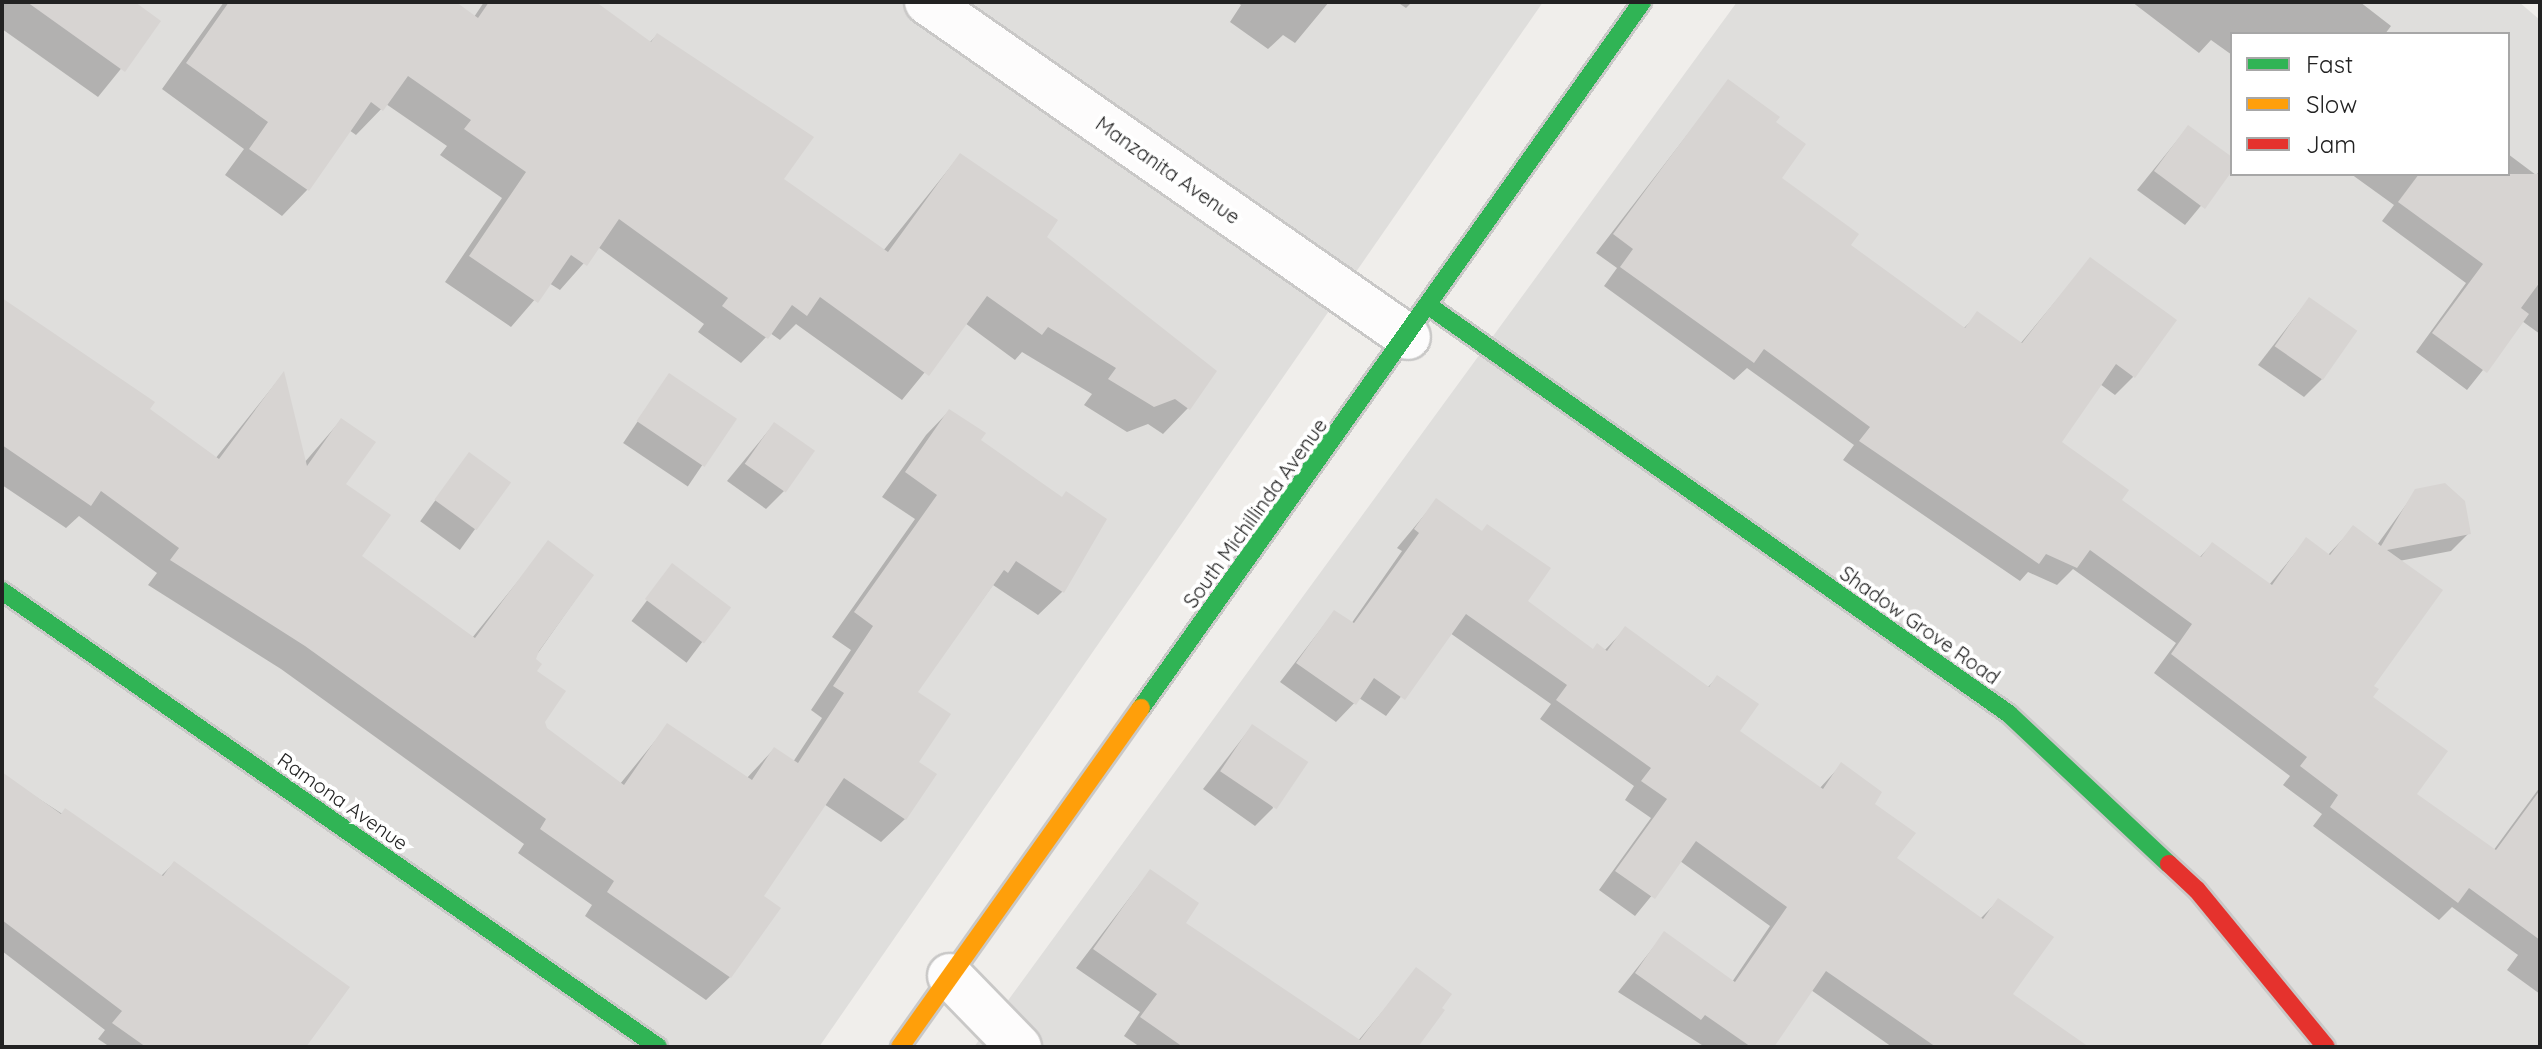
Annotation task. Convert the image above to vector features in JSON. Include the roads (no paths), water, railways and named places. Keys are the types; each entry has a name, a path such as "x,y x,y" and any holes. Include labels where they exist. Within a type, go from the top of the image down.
{"street":[{"name":"Manzanita Avenue","path":"927,2 1419,322"},
{"name":"South Michillinda Avenue","path":"900,1047 1419,322 1642,2"},
{"name":"Shadow Grove Road","path":"1419,322 2009,714 2197,890 2326,1047"},
{"name":"Ramona Avenue","path":"2,591 658,1047"},
{"path":"950,976 1019,1047"}]}
